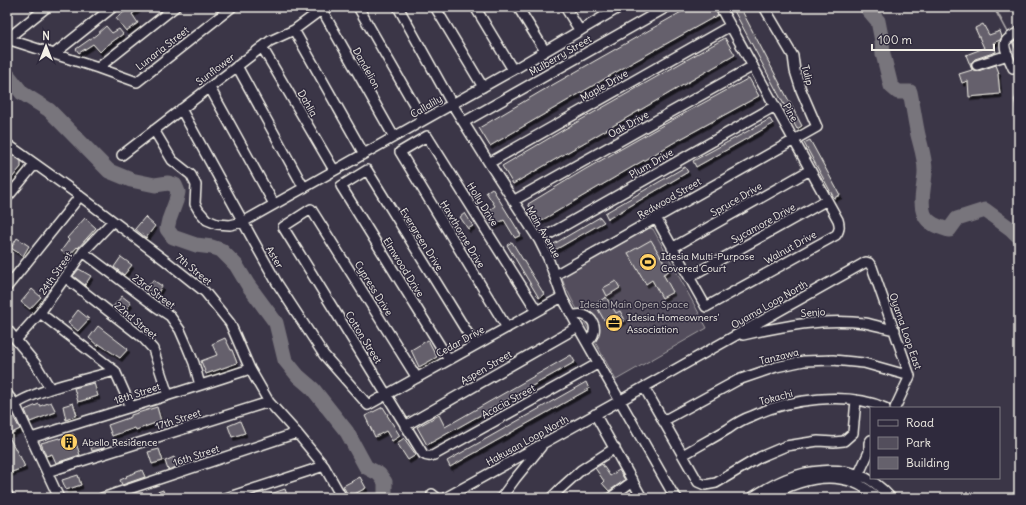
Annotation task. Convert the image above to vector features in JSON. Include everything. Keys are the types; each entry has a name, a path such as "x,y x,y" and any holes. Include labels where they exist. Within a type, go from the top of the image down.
{"street":[{"path":"7,39 47,7"},
{"path":"54,54 113,7"},
{"path":"98,68 175,7"},
{"name":"Lunaria Street","path":"7,39 137,82 232,7"},
{"path":"358,7 423,120"},
{"name":"Main Avenue","path":"398,7 452,104 538,240 548,258 562,297 572,316 674,497"},
{"path":"435,7 483,86"},
{"path":"475,7 513,70"},
{"path":"518,7 545,51"},
{"path":"565,7 580,31"},
{"name":"Mulberry Street","path":"464,122 667,7"},
{"name":"Pine","path":"720,7 838,220 840,228"},
{"name":"Tulip","path":"764,7 793,56 800,90 817,127 794,140"},
{"name":"Sunflower","path":"122,155 270,41 294,30 324,8"},
{"name":"Dandelion","path":"324,8 394,137"},
{"name":"Callalily","path":"243,222 513,70 617,8"},
{"name":"Maple Drive","path":"489,163 730,26"},
{"path":"294,30 364,154"},
{"path":"1013,36 1004,43 1013,68"},
{"name":"Dahlia","path":"262,47 334,170"},
{"path":"977,65 1008,55"},
{"path":"237,66 304,188"},
{"name":"Oak Drive","path":"513,201 753,66"},
{"path":"210,88 274,204"},
{"name":"Plum Drive","path":"538,240 775,106"},
{"name":"Aster","path":"181,109 277,283 324,355 368,405"},
{"path":"154,130 172,160 191,175 196,185 195,204 207,220 217,224 230,225 243,222"},
{"name":"Holly Drive","path":"400,152 427,136 537,311"},
{"name":"Redwood Street","path":"555,275 794,140"},
{"name":"7th Street","path":"7,144 80,196 205,292 230,323 250,369 269,402 324,466 342,498"},
{"name":"Hawthorne Drive","path":"400,152 507,328"},
{"path":"7,198 35,164"},
{"name":"Evergreen Drive","path":"341,186 367,170 475,345"},
{"name":"Spruce Drive","path":"672,248 810,170"},
{"name":"Elmwood Drive","path":"341,186 449,360"},
{"path":"7,287 80,196"},
{"name":"Sycamore Drive","path":"689,277 827,200"},
{"name":"Cypress Drive","path":"283,227 311,210 417,378"},
{"path":"656,218 689,277"},
{"name":"24th Street","path":"16,340 40,313 83,252 113,221"},
{"name":"Cotton Street","path":"283,227 423,454 428,456"},
{"name":"Walnut Drive","path":"689,277 706,306 836,235 840,228"},
{"name":"23rd Street","path":"83,252 170,316 180,330 185,341 194,363 200,386"},
{"name":"Oyama Loop East","path":"866,262 872,267 910,376 895,407"},
{"name":"Oyama Loop North","path":"620,401 866,262"},
{"name":"22nd Street","path":"66,278 143,338 153,349 168,395"},
{"name":"Cedar Drive","path":"368,405 562,297"},
{"path":"40,313 115,371 131,406"},
{"path":"572,316 576,314 585,315 594,324 595,328 593,336 587,342"},
{"name":"Senjo","path":"734,337 799,324 830,321 865,324 895,330"},
{"name":"Aspen Street","path":"406,426 578,327"},
{"path":"7,329 35,363 50,388"},
{"name":"Tanzawa","path":"663,421 738,380 776,367 804,361 833,360 864,363 910,376"},
{"name":"Acacia Street","path":"428,456 434,455 598,362"},
{"name":"18th Street","path":"32,438 250,369"},
{"path":"11,406 50,388 115,371"},
{"path":"644,387 698,482 705,485 716,483 760,457 786,446 818,441 834,442 844,440 853,433 856,400"},
{"path":"7,394 11,406 32,438 59,498"},
{"name":"Tokachi","path":"683,455 750,416 772,408 805,401 832,398 856,400 883,407"},
{"name":"Hakusan Loop North","path":"445,498 620,401"},
{"name":"17th Street","path":"47,472 269,402"},
{"path":"596,414 642,498"},
{"name":"16th Street","path":"102,498 297,433"},
{"path":"501,498 545,443"},
{"path":"551,498 581,470 615,448"},
{"path":"857,479 870,451"},
{"path":"226,498 324,466"},
{"path":"751,498 786,479 800,474 827,470 841,471 857,479 878,498"},
{"path":"766,498 800,482 834,479 857,479 870,481 892,498"},
{"path":"610,498 633,481"},
{"path":"7,494 9,498"}],"green space":[{"name":"Idesia Main Open Space","path":"649,228 653,229 707,328 616,380 572,300 562,277"}],"building":[{"path":"131,7 141,7 132,14 138,23 126,31 116,18"},
{"path":"690,7 713,7 718,15 630,64 490,146 479,128"},
{"path":"732,7 740,7 802,126 797,129"},
{"path":"983,24 989,35 1000,31 1002,37 1000,40 993,43 996,52 975,59 971,63 971,66 973,70 978,71 996,65 999,73 1000,94 969,97 968,81 962,83 959,74 972,70 966,55 984,48 975,28"},
{"path":"106,26 112,33 119,29 123,34 100,52 93,44 79,53 76,49"},
{"path":"725,38 735,55 513,184 502,166"},
{"path":"749,78 759,96 675,142 539,222 528,204 584,170"},
{"path":"770,119 773,124 696,167 693,161"},
{"path":"810,140 840,195 834,198 804,143"},
{"path":"12,155 21,161 21,167 12,178 7,174 7,162"},
{"path":"685,167 688,172 608,219 605,213"},
{"path":"492,188 521,235 515,238 504,220 493,226 485,213 495,206 486,192"},
{"path":"465,213 473,226 468,229 460,217"},
{"path":"145,217 155,226 146,238 135,229"},
{"path":"600,217 604,222 555,250 552,245"},
{"path":"85,218 96,228 69,256 61,251 69,240 67,238"},
{"path":"17,238 29,246 23,256 11,248"},
{"name":"Idesia Multi-Purpose Covered Court","path":"651,240 669,271 663,274 673,292 662,298 652,280 646,284 628,253"},
{"path":"512,242 544,294 539,298 507,245"},
{"path":"121,257 132,265 124,275 114,267"},
{"path":"79,269 91,276 85,285 73,276"},
{"path":"153,280 162,286 156,296 146,289"},
{"path":"616,281 620,288 607,296 603,288"},
{"path":"32,289 41,297 30,309 21,302"},
{"path":"122,296 131,303 123,314 113,307"},
{"path":"606,297 616,313 620,311 625,320 613,327 607,318 604,320 595,304"},
{"path":"78,310 89,319 78,331 68,323"},
{"path":"98,326 128,349 120,358 99,344 98,346 89,338"},
{"path":"225,338 237,363 206,374 201,361 217,355 212,344"},
{"path":"428,340 437,357 419,367 411,350"},
{"path":"571,355 575,362 427,445 417,427 439,415 445,427"},
{"path":"586,382 589,389 450,467 447,461"},
{"path":"94,383 98,396 78,402 74,388"},
{"path":"51,402 56,412 30,422 25,410 39,404 40,406"},
{"path":"73,403 77,415 66,420 63,406"},
{"path":"157,407 161,421 136,430 135,428 112,436 108,425 131,417 131,415"},
{"path":"383,407 400,436 392,441 386,431 375,437 365,416"},
{"path":"13,416 20,429 8,435 25,467 7,474 7,419"},
{"path":"240,421 245,433 232,437 228,426"},
{"path":"73,434 80,455 56,463 52,454 46,456 41,443"},
{"path":"404,438 416,455 408,460 397,443"},
{"path":"101,440 104,448 92,451 90,444"},
{"path":"159,449 163,461 152,464 148,452"},
{"path":"174,457 177,467 168,470 165,461"},
{"path":"602,464 610,476 619,470 625,480 609,491 602,483 604,481 595,468"},
{"path":"142,470 145,477 122,485 120,480"},
{"path":"78,475 81,485 66,490 62,480"},
{"path":"360,477 366,488 349,497 343,486"},
{"path":"285,489 288,498 262,497"},
{"path":"163,490 165,498 143,497"}],"waterway":[{"path":"866,7 878,21 883,54 891,86 898,92 910,92 923,153 925,176 922,204 924,214 934,225 949,230 957,219 985,210 1011,229 1019,237"},
{"path":"994,7 1019,54"},
{"path":"7,74 22,93 49,110 109,171 131,180 155,185 168,183 175,185 178,192 167,229 173,237 196,245 221,250 236,265 248,285 276,323 285,360 298,376 313,389 347,432 366,467 379,474 385,482 385,498"},
{"path":"1019,92 1015,100 1019,116"}],"place":[{"name":"Idesia Multi-Purpose Covered Court","path":"648,262"},
{"name":"Idesia Homeowners' Association","path":"614,323"},
{"name":"Abello Residence","path":"69,442"}]}
